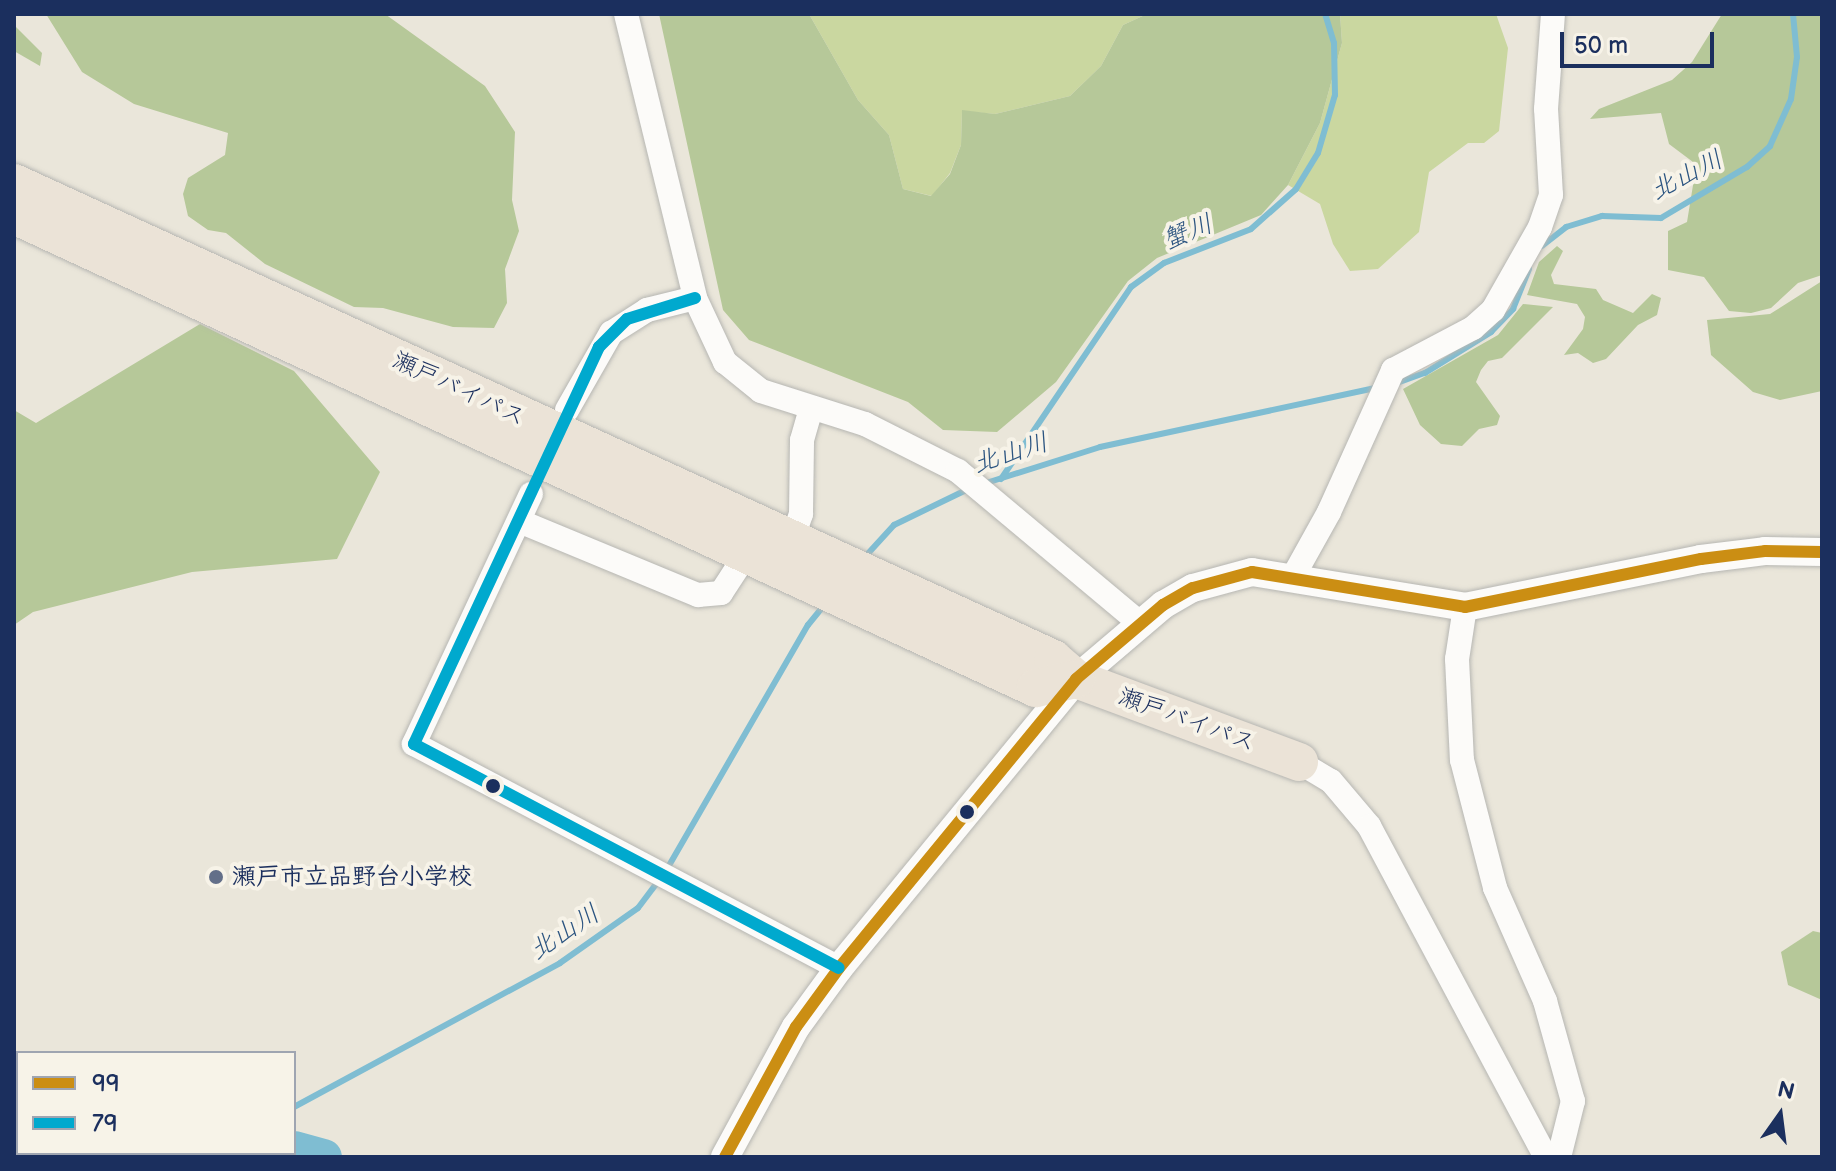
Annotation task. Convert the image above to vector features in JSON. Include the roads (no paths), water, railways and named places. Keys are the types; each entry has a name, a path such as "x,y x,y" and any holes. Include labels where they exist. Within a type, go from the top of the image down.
{"highway":[{"name":"瀬戸バイパス","path":"14,183 1053,659 1076,679 1299,762"},
{"name":"瀬戸バイパス","path":"14,215 403,392 852,607 1036,688 1076,679"}],"street":[{"path":"626,14 695,298 713,344 741,378 761,391 865,424 958,471 993,495 1140,623"},
{"path":"1294,575 1383,398 1393,370 1473,328 1493,310 1540,227 1551,195 1546,109 1553,14"},
{"path":"567,410 611,333 647,310 695,298"},
{"path":"792,540 801,514 802,440 811,408"},
{"path":"531,494 414,744 638,858 839,968"},
{"path":"519,521 698,595 721,593 745,556"},
{"path":"725,1157 796,1027 839,968 1076,679 1140,623 1183,593 1252,572 1294,575 1465,607 1701,559 1765,551 1822,552"},
{"path":"1465,607 1457,659 1462,760 1495,888 1545,1001 1573,1101 1559,1157"},
{"path":"1299,762 1331,781 1369,826 1546,1157"}],"waterway":[{"name":"蟹川","path":"1001,479 1131,287 1164,263 1251,229 1296,189 1318,153 1335,95 1334,43 1325,14"},
{"name":"北山川","path":"1542,246 1566,227 1602,216 1661,218 1747,167 1770,146 1791,99 1797,57 1793,14"},
{"name":"北山川","path":"1394,384 1425,373 1491,332 1513,309 1529,269"},
{"name":"北山川","path":"983,484 1100,447 1379,387"},
{"name":"北山川","path":"863,559 894,525 968,489"},
{"name":"北山川","path":"667,869 808,625 825,604"},
{"name":"北山川","path":"296,1106 560,963 638,908 658,881"},
{"path":"296,1150 324,1157"}],"place":[{"name":"瀬戸市立品野台小学校","path":"216,877"}]}
